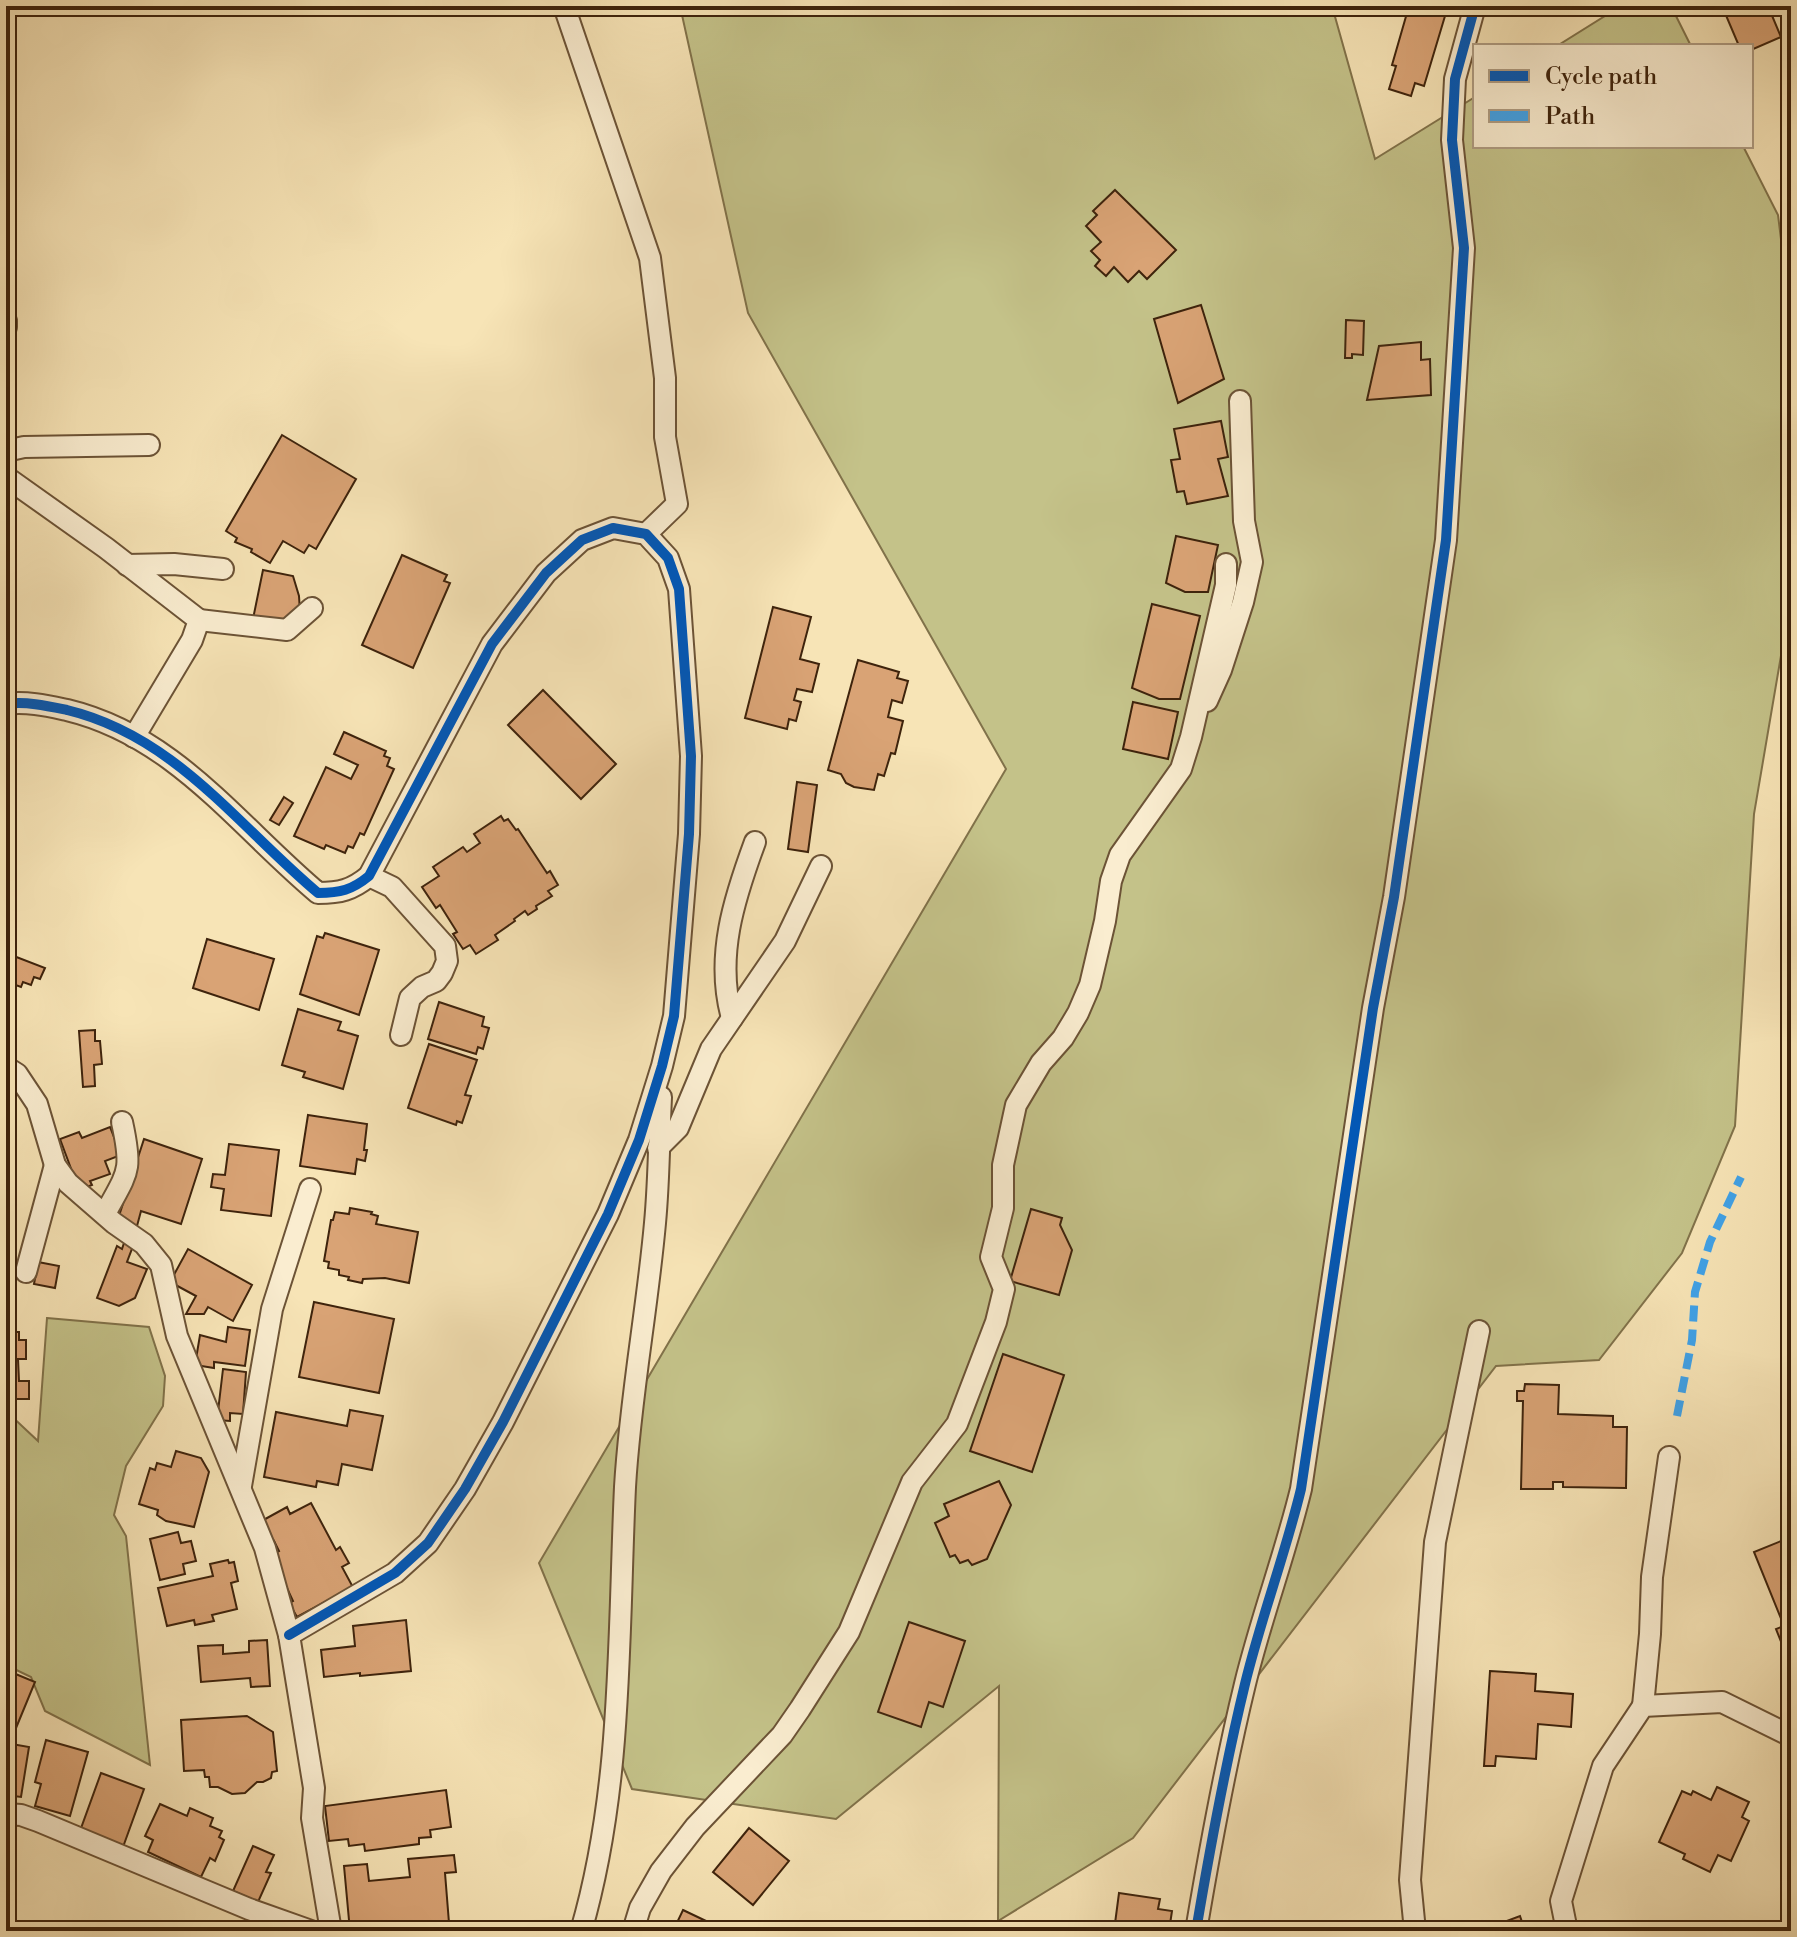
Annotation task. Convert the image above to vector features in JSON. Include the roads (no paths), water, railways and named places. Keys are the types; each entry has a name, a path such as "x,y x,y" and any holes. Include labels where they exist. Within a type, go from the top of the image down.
{"street":[{"path":"564,6 650,258 665,378 665,437 677,504 646,534"},
{"path":"1196,1931 1205,1872 1245,1683 1293,1528 1301,1489 1446,540 1463,263 1460,196 1452,140 1455,79 1475,6"},
{"path":"6,321 6,327"},
{"path":"1191,737 1221,670 1252,562 1244,521 1240,401"},
{"path":"6,451 24,447 149,445"},
{"path":"6,477 199,620 287,630 312,608"},
{"path":"6,704 55,707 94,717 165,754 234,813 318,893 341,893 369,876 492,644 546,573 582,540 613,528 646,534 668,558 679,589 691,756 689,834 674,1016 639,1140 608,1214 503,1422 465,1489 428,1543 395,1573 289,1635"},
{"path":"127,565 174,564 223,569"},
{"path":"633,1931 640,1908 661,1871 695,1827 782,1735 800,1709 849,1632 912,1482 957,1424 996,1322 1004,1289 991,1257 1003,1208 1003,1165 1016,1105 1041,1063 1063,1038 1090,985 1111,881 1120,855 1181,769 1226,585 1226,564"},
{"path":"134,737 192,640 199,620"},
{"path":"732,1018 725,993 725,948 736,895 755,842"},
{"path":"658,1148 678,1128 711,1049 785,941 821,866"},
{"path":"369,876 392,887 445,946 447,961 442,973 436,981 422,987 410,998 401,1035"},
{"path":"581,1931 592,1894 611,1783 625,1486 633,1383 655,1224 662,1066"},
{"path":"6,1067 17,1074 37,1104 55,1165 68,1183 144,1244 161,1265 177,1336 265,1548 289,1635 314,1788 312,1818 331,1931"},
{"path":"105,1214 128,1170 130,1158 122,1122"},
{"path":"26,1272 55,1165"},
{"path":"241,1486 272,1309 310,1189"},
{"path":"1415,1931 1410,1880 1435,1542 1479,1331"},
{"path":"1567,1931 1561,1901 1603,1766 1643,1706 1652,1577 1669,1457"},
{"path":"1643,1706 1722,1702 1791,1736"},
{"path":"6,1814 38,1821 249,1909 311,1931"}]}
